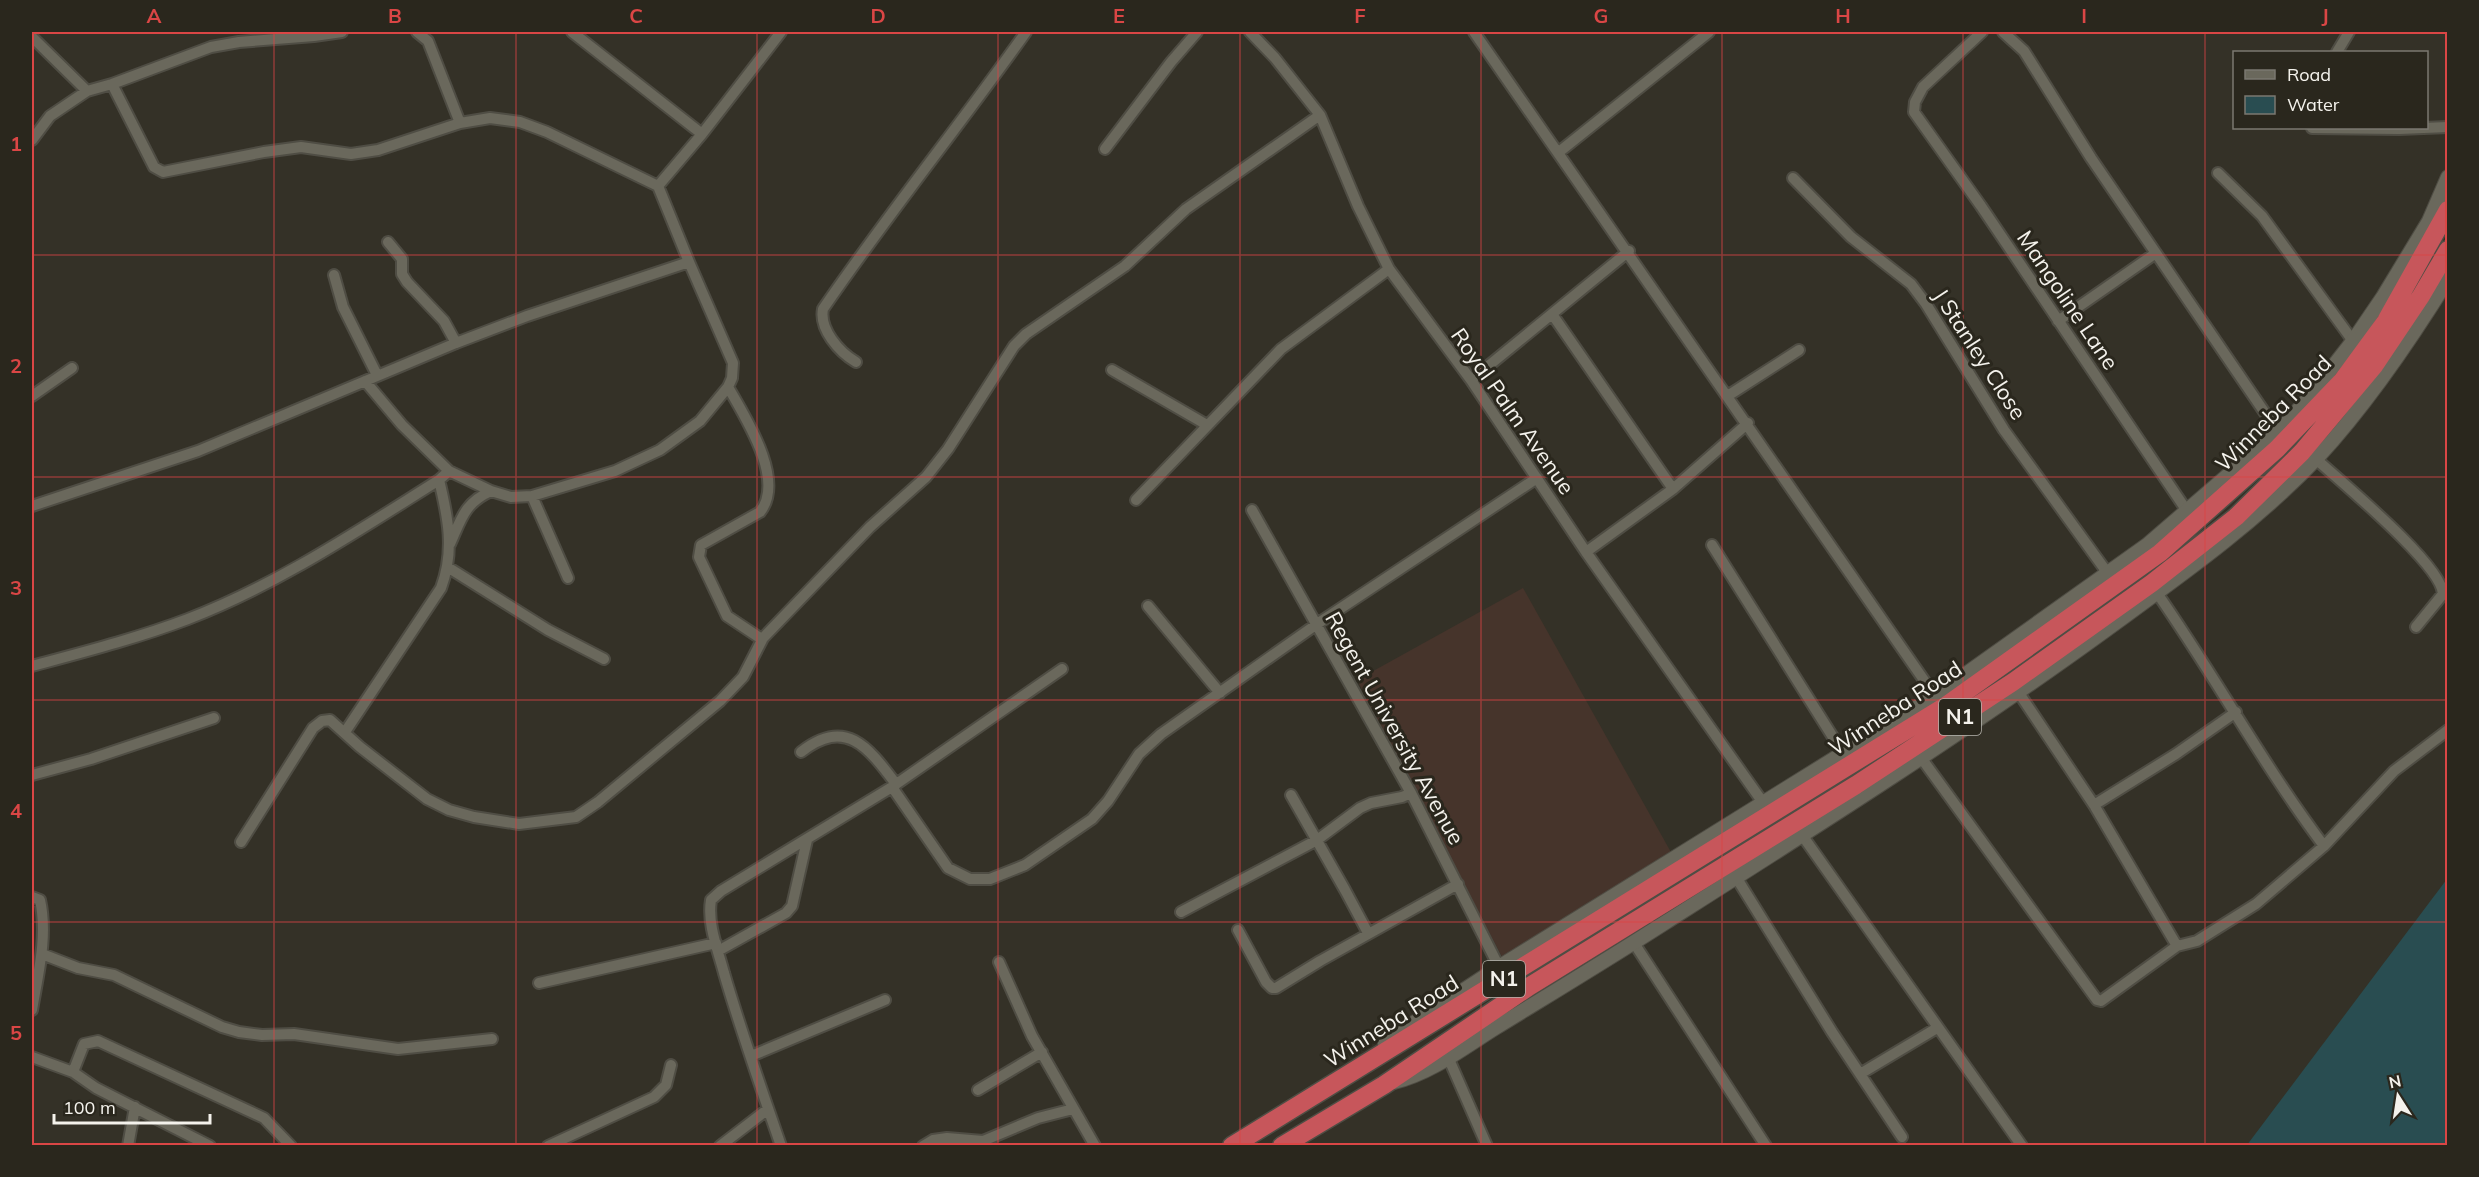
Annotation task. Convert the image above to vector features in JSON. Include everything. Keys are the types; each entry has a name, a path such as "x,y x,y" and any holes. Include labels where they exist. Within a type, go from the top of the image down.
{"highway":[{"name":"Winneba Road","path":"1232,1146 1944,707 2056,619 2160,553 2277,449 2342,381 2386,321 2448,210"},
{"name":"Winneba Road","path":"1282,1146 1384,1085 1530,986 1856,784 2013,682 2076,645 2236,517 2302,452 2374,366 2421,296 2448,250"}],"street":[{"path":"32,140 50,116 87,91 211,47 342,32"},
{"path":"417,32 428,41 460,123"},
{"path":"572,32 702,134"},
{"path":"658,186 782,32"},
{"path":"856,362 842,351 825,328 822,321 823,309 874,234 970,110 1026,32"},
{"path":"1105,149 1171,62 1197,32"},
{"name":"Royal Palm Avenue","path":"1250,32 1275,58 1320,115 1358,206 1389,269 1471,380 1586,552 1764,804"},
{"path":"1474,32 1729,395 1935,696"},
{"path":"1559,152 1709,32"},
{"name":"Mangoline Lane","path":"1982,32 1923,87 1915,102 1914,112 1981,206 2187,512"},
{"path":"2003,32 2024,51 2091,158 2278,432"},
{"path":"2338,51 2349,32"},
{"path":"32,37 87,91"},
{"path":"112,84 154,167 163,172 301,147 351,154 378,150 460,123 490,118 520,122 547,132 658,186 733,363 732,378 728,387 700,421 660,450 615,471 532,496 511,497 491,491 449,471 402,425 365,381"},
{"path":"241,842 313,728 322,721 330,720 360,747 427,799 449,810 474,817 519,824 576,817 598,802 720,700 743,676 763,638 870,527 926,477 948,448 1014,346 1026,334 1125,266 1186,209 1320,115"},
{"path":"2428,128 2448,127"},
{"path":"2218,173 2262,216 2353,341"},
{"name":"J Stanley Close","path":"1793,177 1851,237 1911,284 1926,304 2004,430 2109,575"},
{"path":"1364,1066 1397,1034 1499,968 2056,619 2187,512 2278,432 2307,400 2353,341 2384,297 2429,221 2448,177"},
{"path":"388,242 402,259 402,273 407,282 444,321 456,343"},
{"path":"1471,380 1629,251"},
{"path":"2058,321 2156,253"},
{"path":"32,506 198,451 456,343 527,316 689,261"},
{"path":"1136,500 1281,349 1389,269"},
{"path":"334,275 360,346 376,375"},
{"path":"1384,1085 1411,1078 1448,1057 1634,943 1922,759 2019,693 2076,645 2157,593 2238,531 2316,459 2357,411 2411,339 2448,279"},
{"path":"1552,314 1673,489"},
{"path":"1729,395 1799,350"},
{"path":"32,396 72,368"},
{"path":"1112,370 1207,426"},
{"path":"728,387 747,419 762,454 769,492 766,504 760,512 701,545 699,557 727,616 763,638"},
{"path":"1586,552 1673,489 1748,423"},
{"path":"2316,459 2380,516 2414,550 2439,580 2443,594 2416,627"},
{"path":"32,666 188,619 218,606 335,546 439,480 449,471"},
{"path":"801,752 822,739 843,736 866,749 894,786 948,868 970,879 990,879 1008,874 1092,819 1108,801 1139,754 1161,734 1317,624 1537,478"},
{"path":"345,732 441,588 449,568 450,545 439,480"},
{"path":"450,545 468,505 491,491"},
{"path":"532,496 568,578"},
{"name":"Regent University Avenue","path":"1252,510 1411,793 1499,968"},
{"path":"1712,545 1843,753"},
{"path":"449,568 548,630 604,659"},
{"path":"2157,593 2236,712 2290,801 2324,846"},
{"path":"1148,606 1220,693"},
{"path":"781,1146 717,947 710,909 711,900 721,891 894,786 1062,669"},
{"path":"2019,693 2094,805 2177,946"},
{"path":"2094,805 2176,754 2236,712"},
{"path":"32,775 91,759 214,718"},
{"path":"1922,759 2097,1000 2105,1000 2177,946 2197,941 2256,904 2324,846 2394,771 2448,730"},
{"path":"1181,912 1317,840 1365,805 1411,793"},
{"path":"1291,795 1368,933"},
{"path":"1802,835 2022,1146"},
{"path":"539,983 717,947 786,913 792,906 807,840"},
{"path":"1736,877 1902,1137"},
{"path":"1238,930 1266,982 1272,988 1458,884"},
{"path":"32,897 40,900 43,911 42,954 32,1010"},
{"path":"1634,943 1700,1041 1766,1146"},
{"path":"42,954 78,968 114,975 222,1027 239,1032 262,1035 294,1034 398,1049 492,1039"},
{"path":"999,962 1042,1052 1095,1146"},
{"path":"751,1056 885,1000"},
{"path":"1860,1074 1937,1028"},
{"path":"73,1072 84,1044 98,1041 264,1118 291,1146"},
{"path":"978,1090 1042,1052"},
{"path":"32,1057 73,1072 96,1088 210,1146"},
{"path":"1448,1057 1487,1146"},
{"path":"548,1146 654,1097 666,1085 671,1065"},
{"path":"128,1146 135,1107"},
{"path":"720,1146 768,1109"},
{"path":"923,1146 933,1140 947,1138 983,1141 1038,1118 1073,1109"}],"shaded area":[{"path":"1523,588 1672,854 1502,957 1357,680"}],"water":[{"path":"2447,879 2447,1145 2247,1145"}]}
